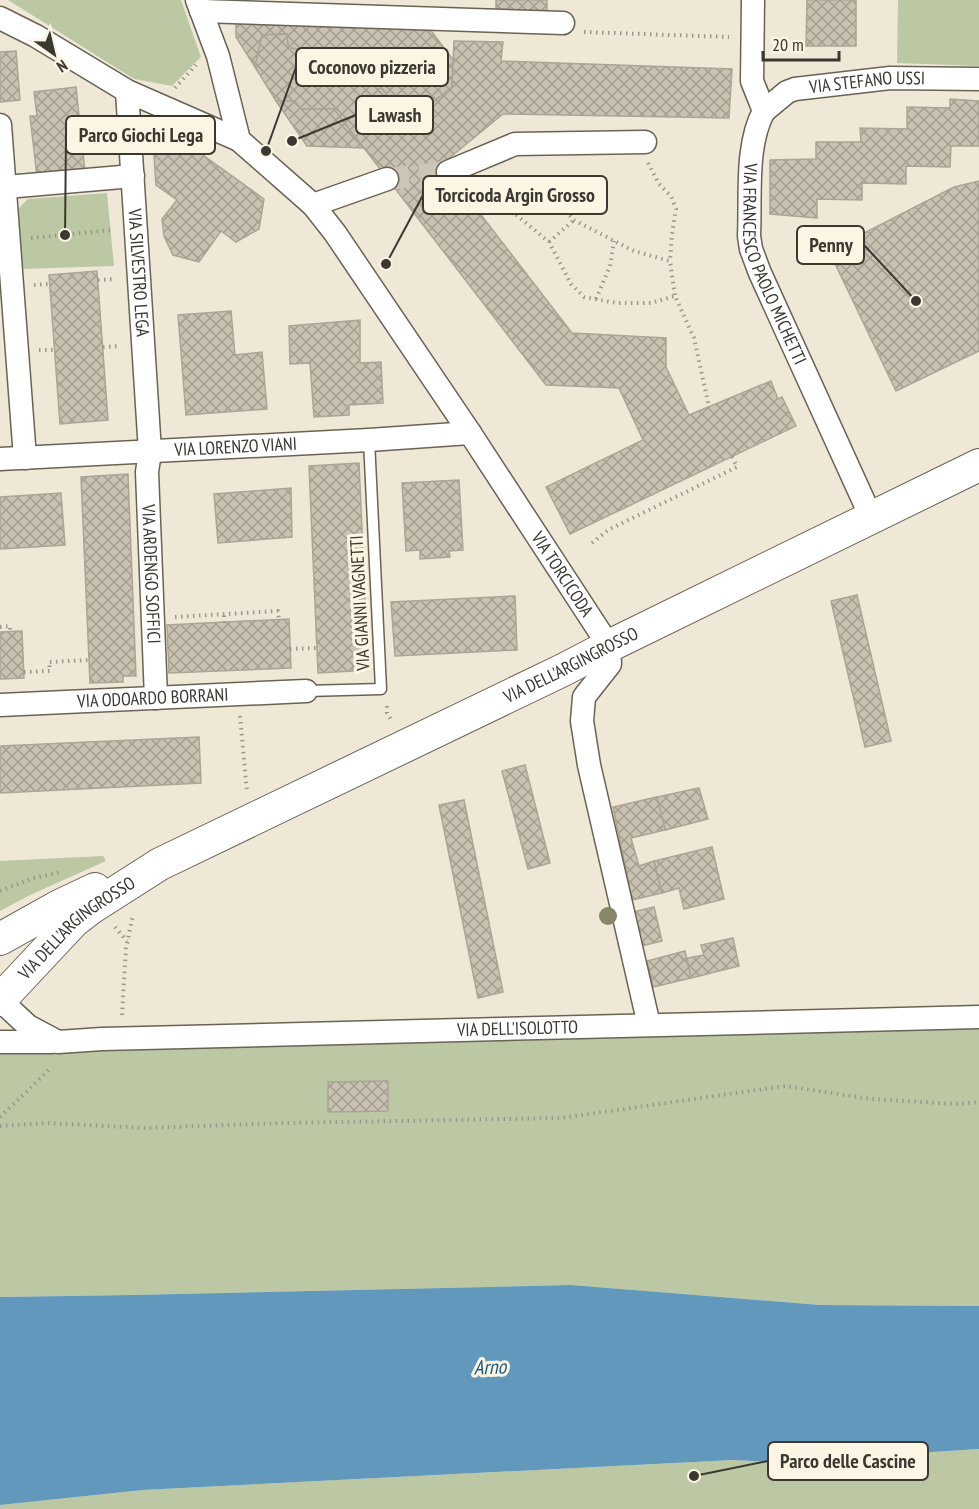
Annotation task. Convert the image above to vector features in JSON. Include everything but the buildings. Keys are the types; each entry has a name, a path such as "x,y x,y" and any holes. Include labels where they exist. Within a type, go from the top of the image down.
{"street":[{"path":"753,0 752,81 764,111"},
{"path":"239,140 218,56 199,5 563,23"},
{"name":"VIA TORCICODA","path":"0,18 36,36 127,91 239,140 312,205 335,233 470,433 609,646"},
{"name":"VIA STEFANO USSI","path":"764,111 786,92 795,89 890,78 979,79"},
{"name":"VIA SILVESTRO LEGA","path":"127,91 150,452"},
{"name":"VIA FRANCESCO PAOLO MICHETTI","path":"764,111 755,130 752,149 749,236 752,249 760,273 871,517"},
{"path":"0,125 25,458"},
{"path":"452,171 515,144 645,142"},
{"path":"6,187 133,176"},
{"path":"312,205 387,179"},
{"name":"VIA LORENZO VIANI","path":"0,459 470,433"},
{"name":"VIA ARDENGO SOFFICI","path":"150,452 147,472 156,698"},
{"name":"VIA DELL'ARGINGROSSO","path":"0,939 59,906 106,884 160,864 563,670 979,465"},
{"path":"609,646 610,664 584,697 582,721 589,765 649,1025"},
{"name":"VIA ODOARDO BORRANI","path":"0,705 306,691"},
{"name":"VIA DELL'ARGINGROSSO","path":"0,1000 74,921 160,864"},
{"path":"0,1000 58,1051"},
{"name":"VIA DELL'ISOLOTTO","path":"0,1042 58,1051 102,1039 979,1017"}],"lane":[{"name":"VIA GIANNI VAGNETTI","path":"306,691 381,689 369,440"}],"path":[{"path":"645,142 649,166 659,184 671,196 676,208 670,261 675,296 694,338 709,407"},
{"path":"452,171 466,187 496,198 549,242 571,284 584,297 617,303 651,303 675,296"},
{"path":"496,198 537,189 551,195 574,220 634,251 670,261"},
{"path":"549,242 574,220"},
{"path":"9,238 114,229"},
{"path":"596,299 610,266 614,241"},
{"path":"98,280 118,279"},
{"path":"103,347 124,346"},
{"path":"592,543 608,530 737,467 732,457"},
{"path":"170,618 278,611 279,620"},
{"path":"224,615 224,622"},
{"path":"0,627 10,626 10,632"},
{"path":"290,648 317,648"},
{"path":"24,672 50,671 49,662 89,660"},
{"path":"381,689 387,700 387,713 393,723"},
{"path":"238,694 248,801"},
{"path":"0,891 34,878 65,871"},
{"path":"102,1039 122,1016 126,948 133,914"},
{"path":"0,1117 58,1051"},
{"path":"0,1126 46,1123 145,1128 561,1118 785,1086 871,1099 955,1104 979,1102"}],"green space":[{"path":"8,0 181,0 201,57 172,86 134,79"},
{"path":"898,0 979,0 979,66 897,63"},
{"path":"107,193 114,266 22,269 17,210 28,199"},
{"path":"103,856 106,861 0,911 0,861"},
{"path":"979,1029 979,1306 820,1305 571,1285 0,1297 0,1052"},
{"path":"979,1449 979,1509 0,1509 0,1505 143,1490 733,1460 777,1462"}],"water":[{"name":"Arno","path":"571,1285 820,1305 979,1306 979,1449 777,1462 733,1460 143,1490 0,1505 0,1297"}],"tunnel":[{"path":"387,179 448,172"}],"place":[{"name":"Lawash","path":"292,141"},
{"name":"Coconovo pizzeria","path":"266,151"},
{"name":"Parco Giochi Lega","path":"65,235"},
{"name":"Torcicoda Argin Grosso","path":"386,264"},
{"name":"Penny","path":"916,301"},
{"name":"Parco delle Cascine","path":"694,1476"}]}
